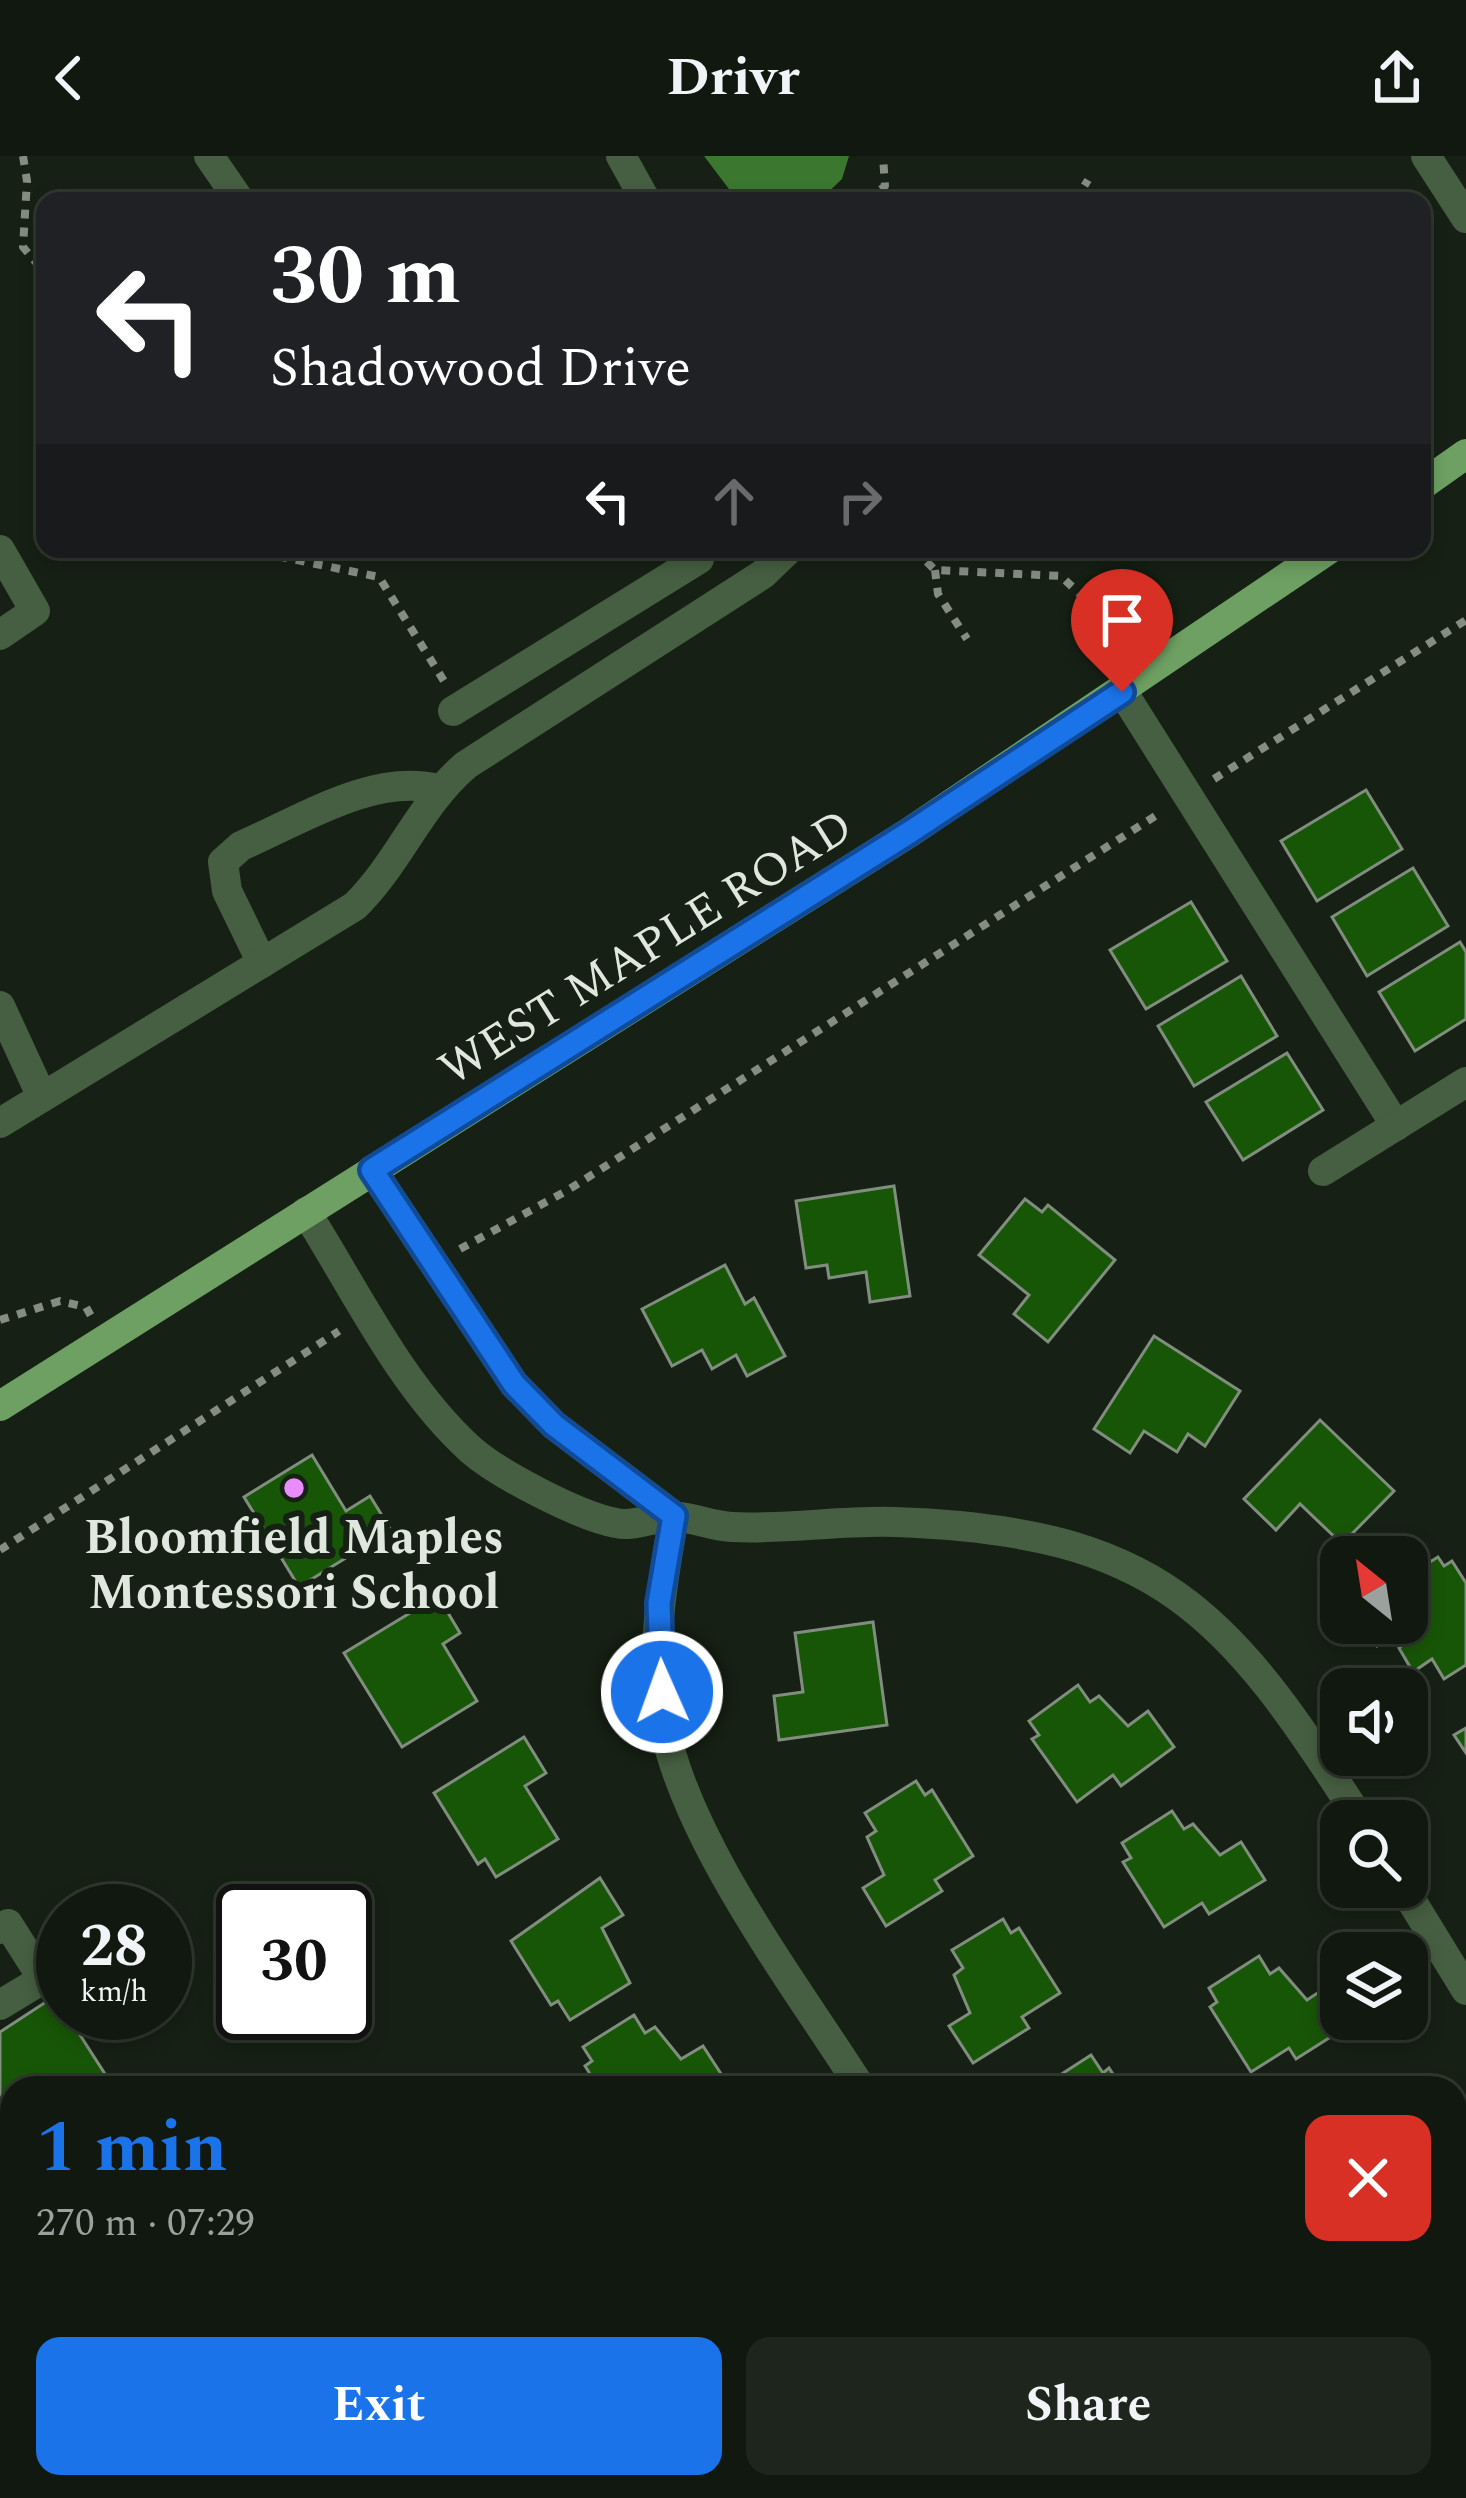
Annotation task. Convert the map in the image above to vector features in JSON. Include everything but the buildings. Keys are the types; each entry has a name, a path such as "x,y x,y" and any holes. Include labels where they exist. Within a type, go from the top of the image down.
{"main road":[{"path":"1431,479 1466,454"},
{"name":"WEST MAPLE ROAD","path":"0,1406 910,832 1316,558"}],"street":[{"path":"209,156 234,192"},
{"path":"621,156 641,192"},
{"path":"1426,156 1466,218"},
{"path":"0,550 35,610 0,635"},
{"path":"0,1123 356,906 381,881 439,789 506,735 763,574 780,558"},
{"path":"466,703 699,559"},
{"path":"573,637 599,677"},
{"path":"1122,692 1396,1126"},
{"path":"262,963 226,891 223,862 241,845 376,789 407,781 439,789"},
{"path":"0,1006 42,1097"},
{"path":"1324,1171 1466,1082"},
{"path":"372,1170 514,1384 554,1425 674,1516"},
{"path":"306,1212 416,1387 472,1450 523,1483 618,1524 674,1516 729,1527 892,1522 1005,1530 1079,1548 1174,1592 1211,1619 1286,1703 1348,1800"},
{"path":"674,1516 659,1603 663,1724 708,1842 854,2076"},
{"path":"1415,1908 1466,1990"},
{"path":"0,1929 8,1924 43,1979 0,2006"}],"path":[{"path":"22,156 27,181 22,247 36,263"},
{"path":"879,191 885,186 883,156"},
{"path":"1081,192 1088,180"},
{"path":"287,558 379,577 447,687 466,703"},
{"path":"923,558 935,570 938,594 967,639"},
{"path":"935,570 1061,576 1156,668"},
{"path":"451,1252 568,1190 1466,620"},
{"path":"0,1320 60,1301 74,1302 86,1307 105,1339"},
{"path":"0,1550 350,1324"}],"shaded area":[{"path":"704,156 849,156 842,179 828,192 731,192"}],"place":[{"name":"Bloomfield Maples Montessori School","path":"294,1488"}],"route":[{"path":"662,1692 659,1603 674,1516 554,1425 514,1384 372,1170 910,832 1122,692"}]}
